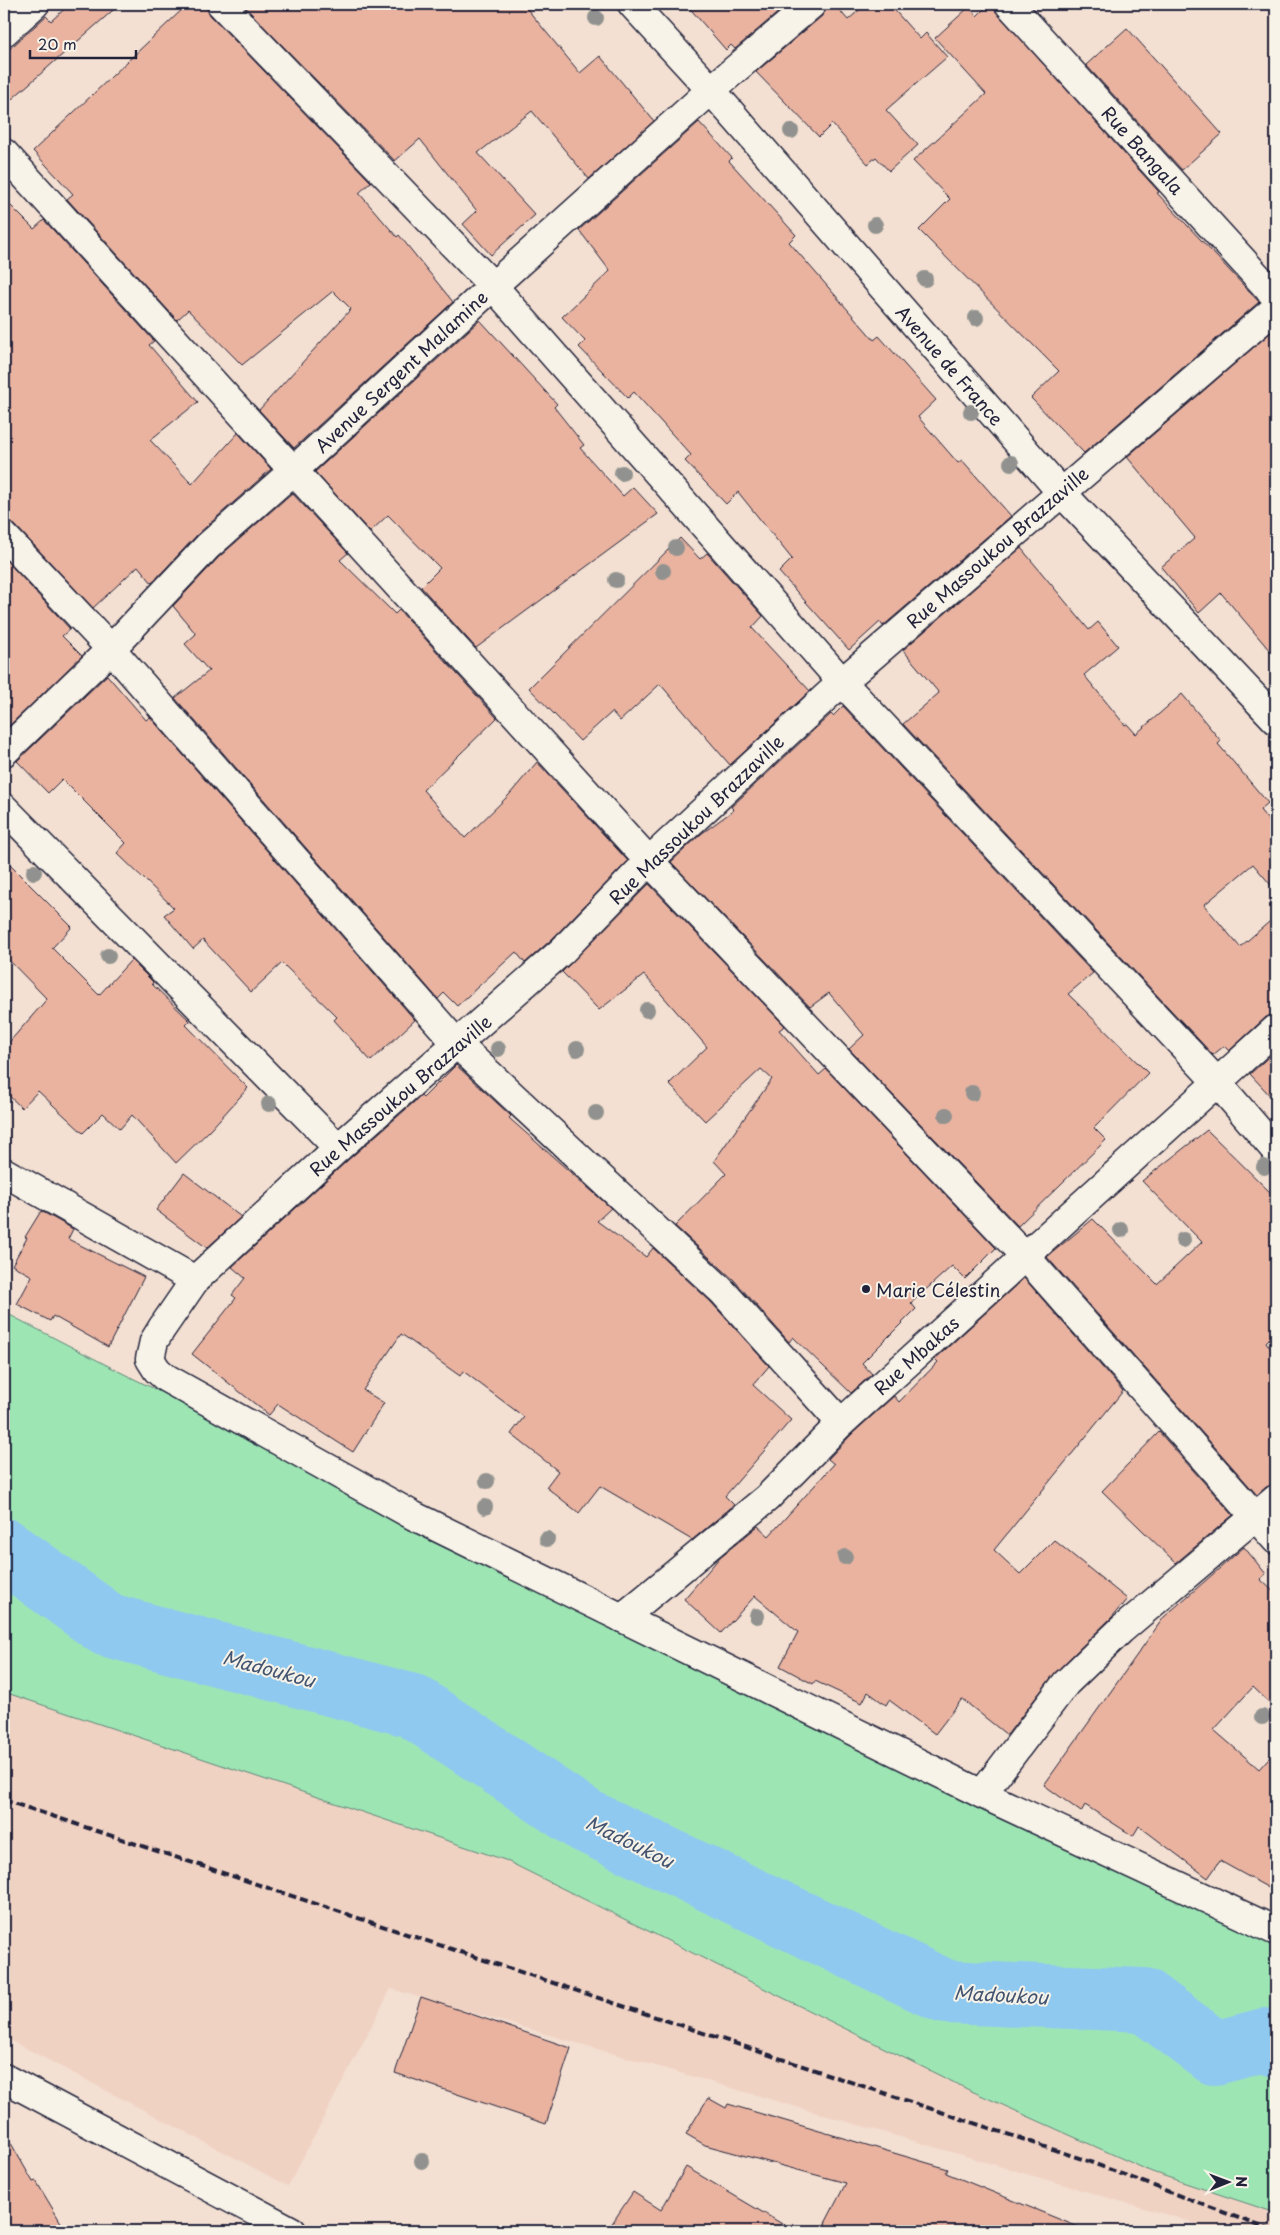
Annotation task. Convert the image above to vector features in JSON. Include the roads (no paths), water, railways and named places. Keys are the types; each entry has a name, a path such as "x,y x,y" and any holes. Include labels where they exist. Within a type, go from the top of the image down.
{"street":[{"path":"4,32 35,4"},
{"path":"221,4 493,286 842,682 1216,1081 1276,1151"},
{"name":"Avenue de France","path":"632,4 711,90 1060,492 1276,720"},
{"name":"Avenue Sergent Malamine","path":"4,752 111,649 208,546 293,471 493,286 711,90 812,4"},
{"name":"Rue Bangala","path":"1009,4 1276,297"},
{"path":"4,153 650,861 1025,1256 1276,1540"},
{"name":"Rue Massoukou Brazzaville","path":"622,1618 414,1516 166,1378 157,1370 150,1359 154,1341 195,1280 338,1148 562,951 650,861 842,682 1060,492 1276,308"},
{"path":"4,536 111,649 457,1044 722,1291 840,1423"},
{"path":"4,808 338,1148"},
{"name":"Rue Mbakas","path":"622,1618 767,1498 840,1423 1216,1081 1276,1029"},
{"path":"4,1172 195,1280"},
{"path":"982,1794 1066,1683 1121,1630 1276,1499"},
{"path":"622,1618 982,1794 1276,1931"},
{"path":"4,2078 292,2231"}],"waterway":[{"name":"Madoukou","path":"4,1550 108,1625 413,1706 584,1820 946,1992 1144,2000 1215,2053 1265,2040 1276,2045"}],"railway":[{"path":"4,1800 1082,2159 1273,2231"}],"place":[{"name":"Marie Célestin","path":"866,1289"}]}
